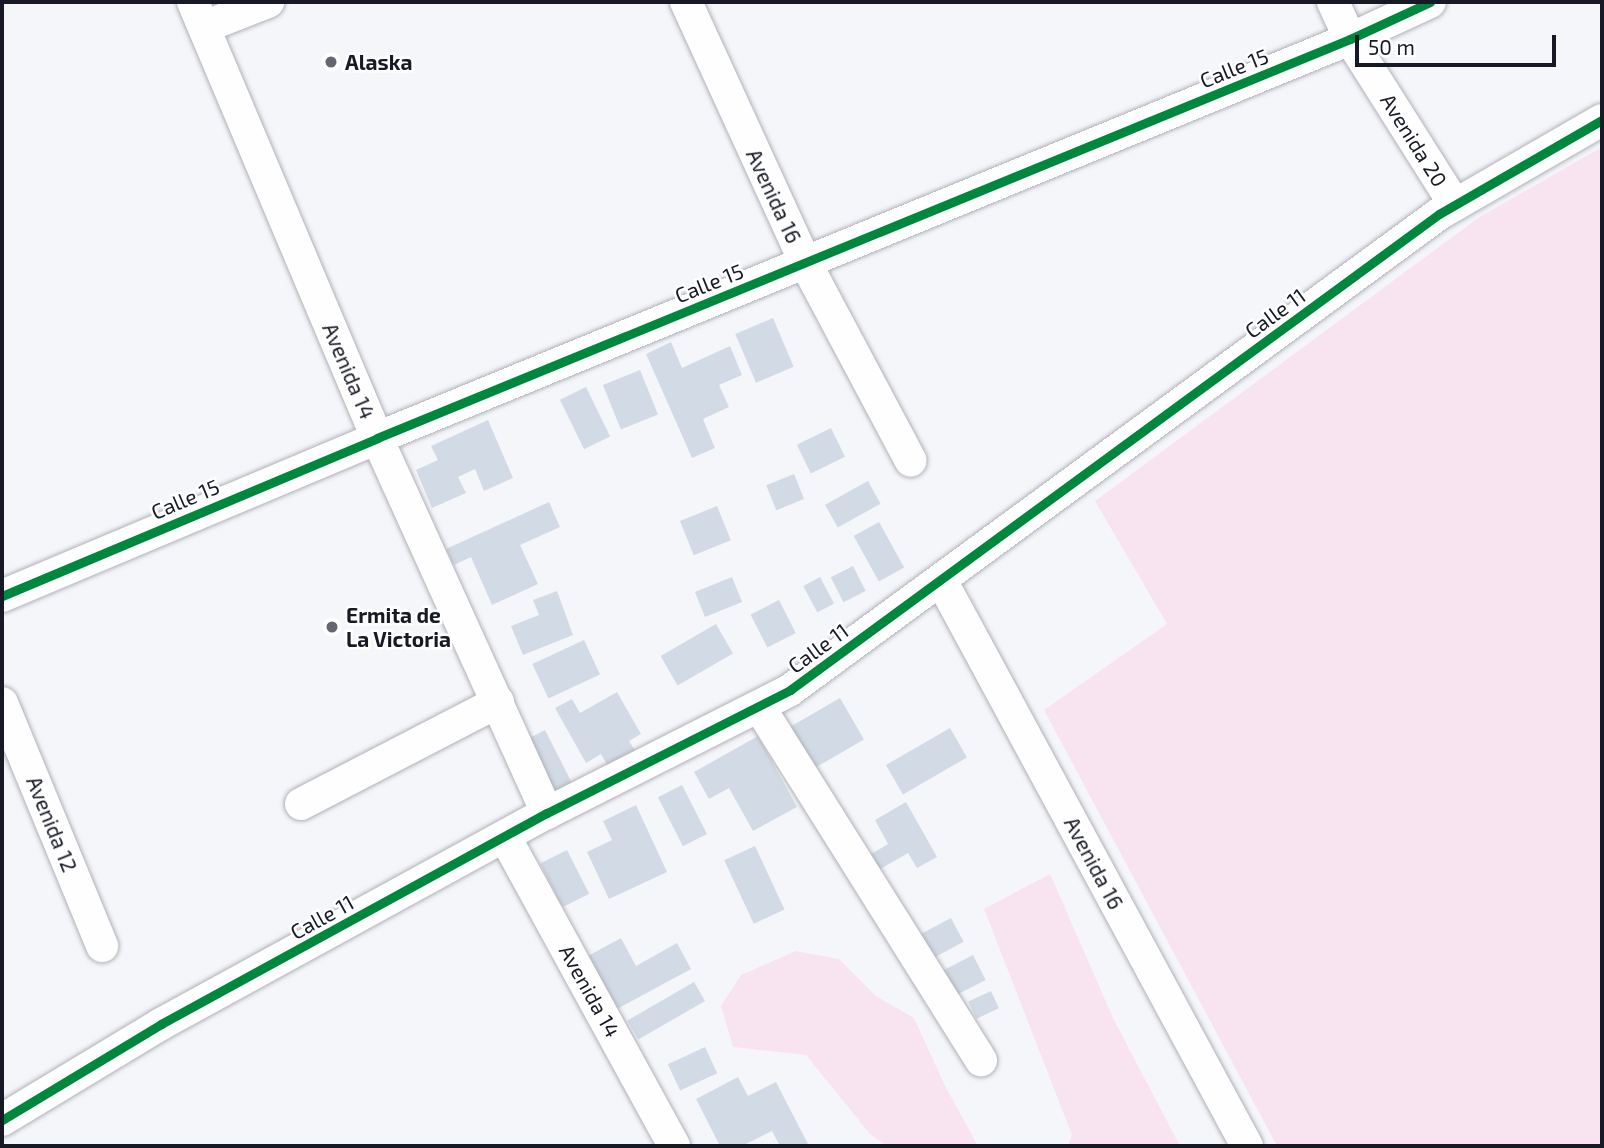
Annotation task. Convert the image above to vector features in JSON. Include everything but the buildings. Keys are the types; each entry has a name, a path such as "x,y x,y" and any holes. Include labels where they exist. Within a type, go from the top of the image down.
{"street":[{"path":"199,14 268,2"},
{"name":"Avenida 16","path":"685,2 804,262 911,461"},
{"name":"Avenida 20","path":"1333,2 1350,39 1455,205"},
{"name":"Calle 15","path":"2,596 377,438 1350,39 1430,2"},
{"name":"Avenida 14","path":"199,14 377,438 547,813"},
{"name":"Calle 11","path":"2,1120 161,1024 547,813 790,691 1455,205 1602,120"},
{"name":"Avenida 16","path":"941,580 1247,1146"},
{"path":"301,804 498,702"},
{"name":"Avenida 12","path":"2,703 102,946"},
{"path":"760,708 981,1060"},
{"name":"Avenida 14","path":"505,837 674,1146"}],"shaded area":[{"path":"1602,147 1602,1146 1277,1146 1044,710 1167,624 1095,501 1478,218"},
{"path":"1050,874 1113,1018 1180,1146 1068,1146 1072,1135 984,909"},
{"path":"796,951 839,959 876,996 914,1018 945,1086 978,1146 887,1146 870,1134 806,1055 733,1047 721,1006 741,975"}],"cycle path":[{"path":"2,596 377,438 1350,39 1430,2"},
{"path":"2,1120 161,1024 547,813 790,690 1439,214 1602,120"}],"place":[{"name":"Alaska","path":"331,62"},
{"name":"Ermita de La Victoria","path":"332,627"}]}
